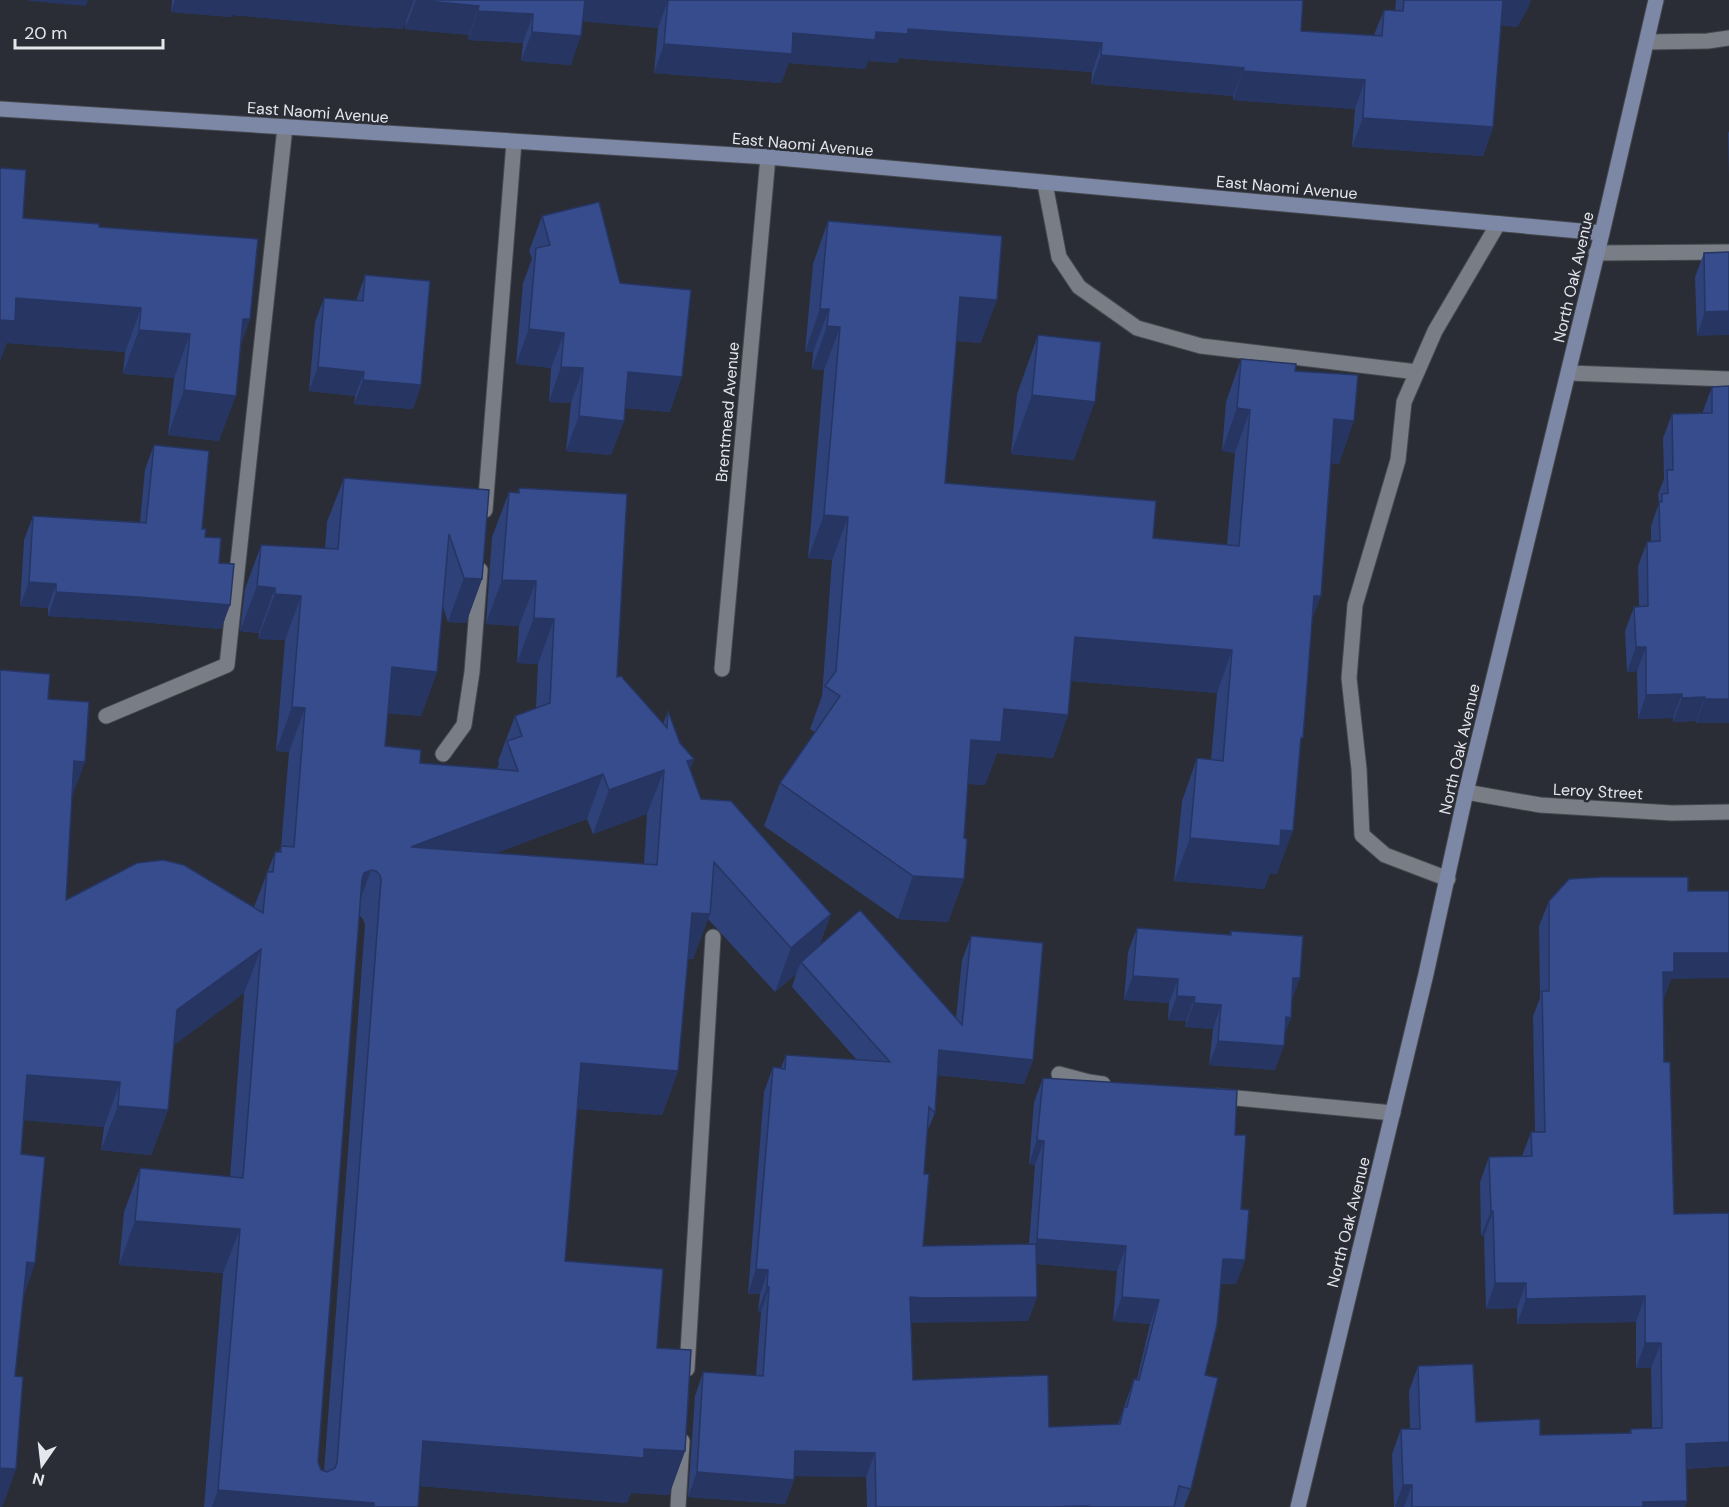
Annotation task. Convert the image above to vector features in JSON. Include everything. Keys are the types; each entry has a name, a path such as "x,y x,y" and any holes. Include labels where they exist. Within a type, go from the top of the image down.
{"street":[{"name":"North Oak Avenue","path":"1298,1507 1448,879 1466,792 1569,373 1656,0"},
{"path":"1647,42 1708,41 1729,38"},
{"name":"East Naomi Avenue","path":"0,109 768,158 1602,233"},
{"path":"106,716 227,665 285,128"},
{"path":"484,519 514,142"},
{"name":"Brentmead Avenue","path":"722,669 768,158"},
{"path":"1045,184 1059,257 1080,287 1137,328 1201,346 1417,372"},
{"path":"1448,879 1385,855 1362,835 1359,769 1349,678 1355,605 1398,460 1404,402 1435,332 1498,224"},
{"path":"1596,254 1729,252"},
{"path":"1569,373 1729,379"},
{"path":"442,754 464,725 472,672 481,555"},
{"name":"Leroy Street","path":"1466,792 1540,805 1672,813 1729,812"},
{"path":"686,1388 713,937"},
{"path":"1059,1074 1112,1085"},
{"path":"1204,1095 1393,1113"},
{"path":"678,1507 683,1424"}],"building":[{"path":"416,0 585,0 581,36 532,32 533,14 478,11 479,6"},
{"path":"668,0 1303,0 1301,31 1382,36 1384,10 1403,11 1404,0 1503,0 1493,127 1363,118 1365,80 1243,71 1244,68 1101,55 1102,43 908,29 908,34 876,32 875,40 793,33 792,54 664,44"},
{"path":"0,168 26,170 23,218 99,224 99,227 258,239 250,319 243,319 236,396 184,390 190,334 139,330 141,308 16,298 15,321 0,320"},
{"path":"599,202 620,283 691,290 682,377 628,372 624,421 579,416 583,368 561,367 564,333 529,329 536,248 550,245 542,216"},
{"path":"828,221 1002,236 997,300 960,297 945,483 1156,501 1153,538 1239,546 1250,410 1237,408 1241,359 1296,364 1295,371 1358,375 1354,421 1334,419 1321,596 1314,596 1293,831 1281,830 1280,846 1190,838 1197,758 1223,761 1232,650 1075,637 1068,715 1004,709 1001,742 971,740 964,838 967,839 964,879 913,876 780,783 840,696 825,686 836,671 848,517 824,515 840,327 827,326 829,309 820,309"},
{"path":"1729,252 1729,311 1705,312 1704,253"},
{"path":"365,275 430,281 421,385 363,380 364,372 318,367 324,298 363,301"},
{"path":"1038,335 1101,342 1095,402 1032,395"},
{"path":"1729,386 1729,699 1682,698 1682,694 1646,695 1646,647 1636,647 1634,607 1648,606 1647,542 1660,541 1659,502 1662,502 1662,494 1668,493 1667,470 1673,470 1672,414 1712,413 1712,387"},
{"path":"154,445 209,451 202,529 206,529 205,537 221,538 219,563 234,564 230,605 56,592 56,584 29,582 33,516 146,523"},
{"path":"344,478 489,490 482,579 464,578 449,534 437,672 392,667 385,746 421,750 420,763 518,771 507,741 522,736 515,716 550,703 554,619 534,618 536,581 502,580 509,492 519,493 519,488 627,494 617,677 621,676 667,728 668,711 680,743 694,759 687,761 701,799 731,801 831,914 791,948 714,862 710,914 692,913 678,1071 581,1063 565,1261 663,1269 657,1348 691,1350 685,1451 644,1449 644,1458 423,1441 418,1507 374,1507 374,1503 218,1490 240,1229 135,1221 140,1168 243,1178 261,949 177,1010 168,1110 118,1106 120,1082 27,1075 21,1154 45,1157 35,1263 27,1262 15,1376 23,1377 16,1469 0,1468 0,670 50,674 48,699 89,702 85,762 74,761 66,900 137,863 163,860 184,865 263,913 267,872 273,872 275,852 281,852 281,846 294,847 305,708 292,707 301,596 275,594 275,588 257,586 261,545 338,549","holes":["664,770 657,865 411,847 603,774 609,790","371,870 376,871 381,880 337,1463 335,1468 327,1472 321,1470 318,1462 362,879 364,873"]},
{"path":"1688,877 1688,891 1729,891 1729,953 1674,953 1674,972 1663,972 1664,1062 1670,1062 1674,1214 1729,1213 1729,1442 1686,1444 1687,1501 1643,1502 1643,1507 1412,1507 1412,1485 1403,1485 1401,1429 1420,1429 1418,1366 1473,1364 1476,1422 1540,1419 1540,1435 1631,1433 1631,1429 1662,1428 1661,1343 1645,1343 1645,1296 1526,1299 1526,1283 1495,1283 1489,1157 1532,1156 1531,1132 1545,1132 1542,991 1549,991 1549,901 1569,879"},
{"path":"860,910 962,1025 971,936 1043,943 1033,1060 939,1050 935,1113 929,1107 924,1174 929,1174 923,1246 1036,1244 1037,1297 910,1297 913,1380 1048,1375 1049,1427 1120,1424 1134,1379 1139,1380 1159,1300 1122,1297 1126,1246 1037,1239 1044,1141 1037,1140 1043,1078 1237,1090 1235,1135 1246,1135 1241,1209 1249,1210 1245,1260 1223,1259 1217,1325 1205,1375 1218,1378 1191,1489 1179,1486 1174,1507 876,1507 875,1453 795,1451 794,1480 697,1472 703,1372 763,1376 768,1270 756,1269 773,1067 785,1069 786,1055 890,1062 801,962"},
{"path":"1137,928 1231,935 1231,931 1303,936 1300,978 1293,978 1291,1018 1286,1017 1284,1046 1218,1041 1221,1005 1194,1003 1195,997 1177,996 1178,979 1133,976"}]}
